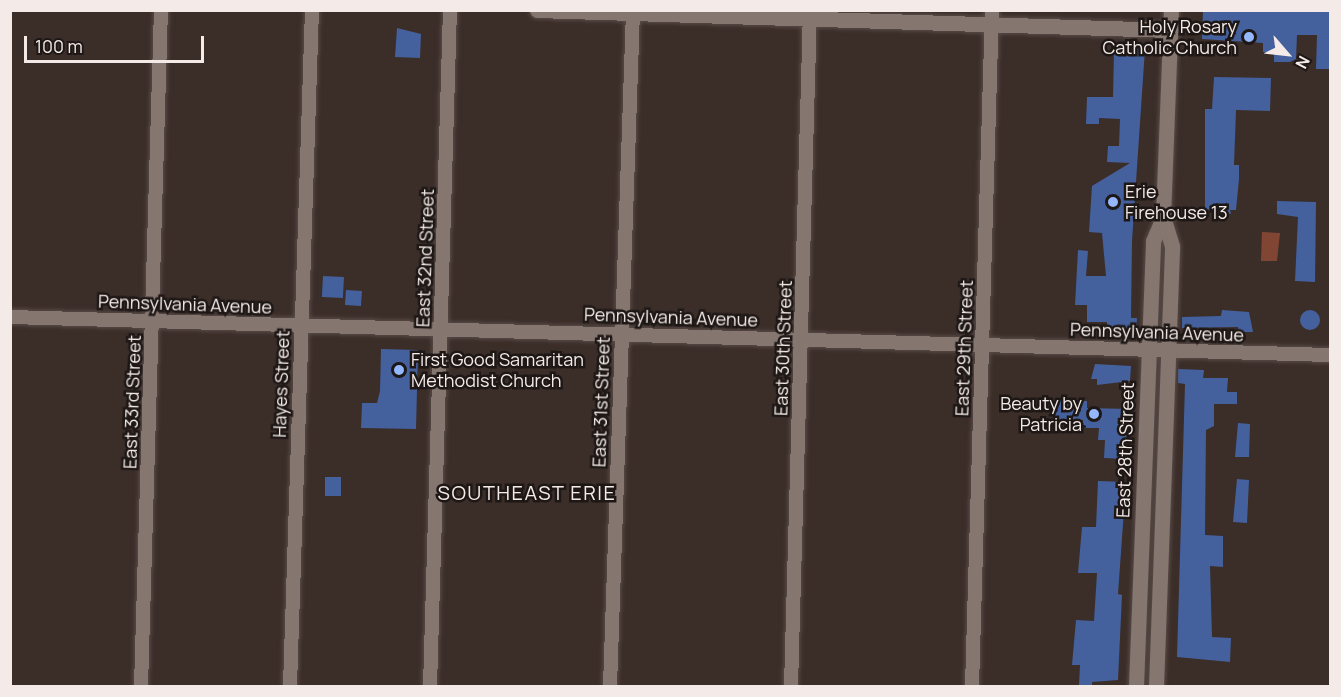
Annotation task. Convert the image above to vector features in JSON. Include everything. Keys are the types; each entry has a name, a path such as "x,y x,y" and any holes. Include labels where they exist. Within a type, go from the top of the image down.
{"street":[{"name":"East 33rd Street","path":"141,687 161,10"},
{"name":"Hayes Street","path":"290,687 312,10"},
{"name":"East 32nd Street","path":"430,687 450,10"},
{"path":"537,10 632,14 810,14 992,18 1171,30"},
{"name":"East 28th Street","path":"1156,687 1172,246 1163,216 1171,10"},
{"name":"East 31st Street","path":"610,687 632,14"},
{"name":"East 30th Street","path":"791,687 810,14"},
{"name":"East 29th Street","path":"972,687 992,18"},
{"name":"East 28th Street","path":"1136,687 1153,241 1163,216"},
{"name":"Pennsylvania Avenue","path":"10,317 1330,355"}],"shaded area":[{"path":"1262,232 1280,233 1277,261 1261,261"}],"building":[{"name":"Holy Rosary Catholic Church","path":"1203,10 1330,10 1330,69 1316,69 1317,35 1297,35 1296,59 1290,62 1274,62 1274,54 1263,52 1263,43 1202,39"},
{"path":"397,28 421,34 420,58 395,57"},
{"path":"1125,48 1145,49 1132,241 1131,318 1137,318 1136,333 1114,333 1107,331 1107,322 1087,322 1087,305 1075,305 1078,250 1088,251 1086,276 1106,276 1102,233 1089,232 1092,186 1130,163 1107,162 1108,146 1119,146 1120,119 1099,118 1099,124 1086,124 1087,97 1113,97 1114,51"},
{"path":"1214,77 1271,78 1270,111 1236,110 1234,165 1239,165 1239,179 1236,210 1230,210 1231,214 1205,209 1205,109 1212,109"},
{"path":"1277,201 1316,202 1315,282 1295,281 1298,217 1277,214"},
{"path":"323,276 344,277 343,298 322,297"},
{"path":"346,290 362,291 361,306 345,305"},
{"path":"1222,310 1249,312 1253,332 1238,332 1238,327 1182,328 1182,317 1221,316"},
{"path":"1310,310 1317,313 1320,320 1317,327 1310,330 1303,327 1300,320 1303,313"},
{"name":"First Good Samaritan Methodist Church","path":"381,349 418,350 416,429 361,428 362,403 377,403 380,391"},
{"path":"1095,364 1131,366 1130,381 1097,385 1097,379 1091,379"},
{"path":"1178,369 1204,370 1203,378 1228,378 1227,392 1237,392 1237,404 1214,404 1214,426 1206,430 1205,535 1223,536 1223,567 1210,566 1212,637 1231,638 1230,662 1177,657 1185,384 1178,383"},
{"path":"1054,400 1087,401 1087,408 1129,409 1125,459 1104,458 1105,440 1098,440 1099,428 1082,428 1083,420 1053,419"},
{"path":"1238,423 1250,424 1249,457 1235,457"},
{"path":"325,477 341,477 341,496 325,496"},
{"path":"1237,479 1249,480 1247,523 1233,522"},
{"path":"1098,481 1126,482 1118,594 1122,595 1118,680 1092,682 1092,686 1079,685 1080,665 1072,665 1076,620 1094,621 1097,573 1078,573 1082,527 1096,527"}],"place":[{"name":"Holy Rosary Catholic Church","path":"1249,37"},
{"name":"Erie Firehouse 13","path":"1113,202"},
{"name":"First Good Samaritan Methodist Church","path":"399,370"},
{"name":"Beauty by Patricia","path":"1094,414"}],"district":[{"name":"SOUTHEAST ERIE","path":"527,492"}]}
